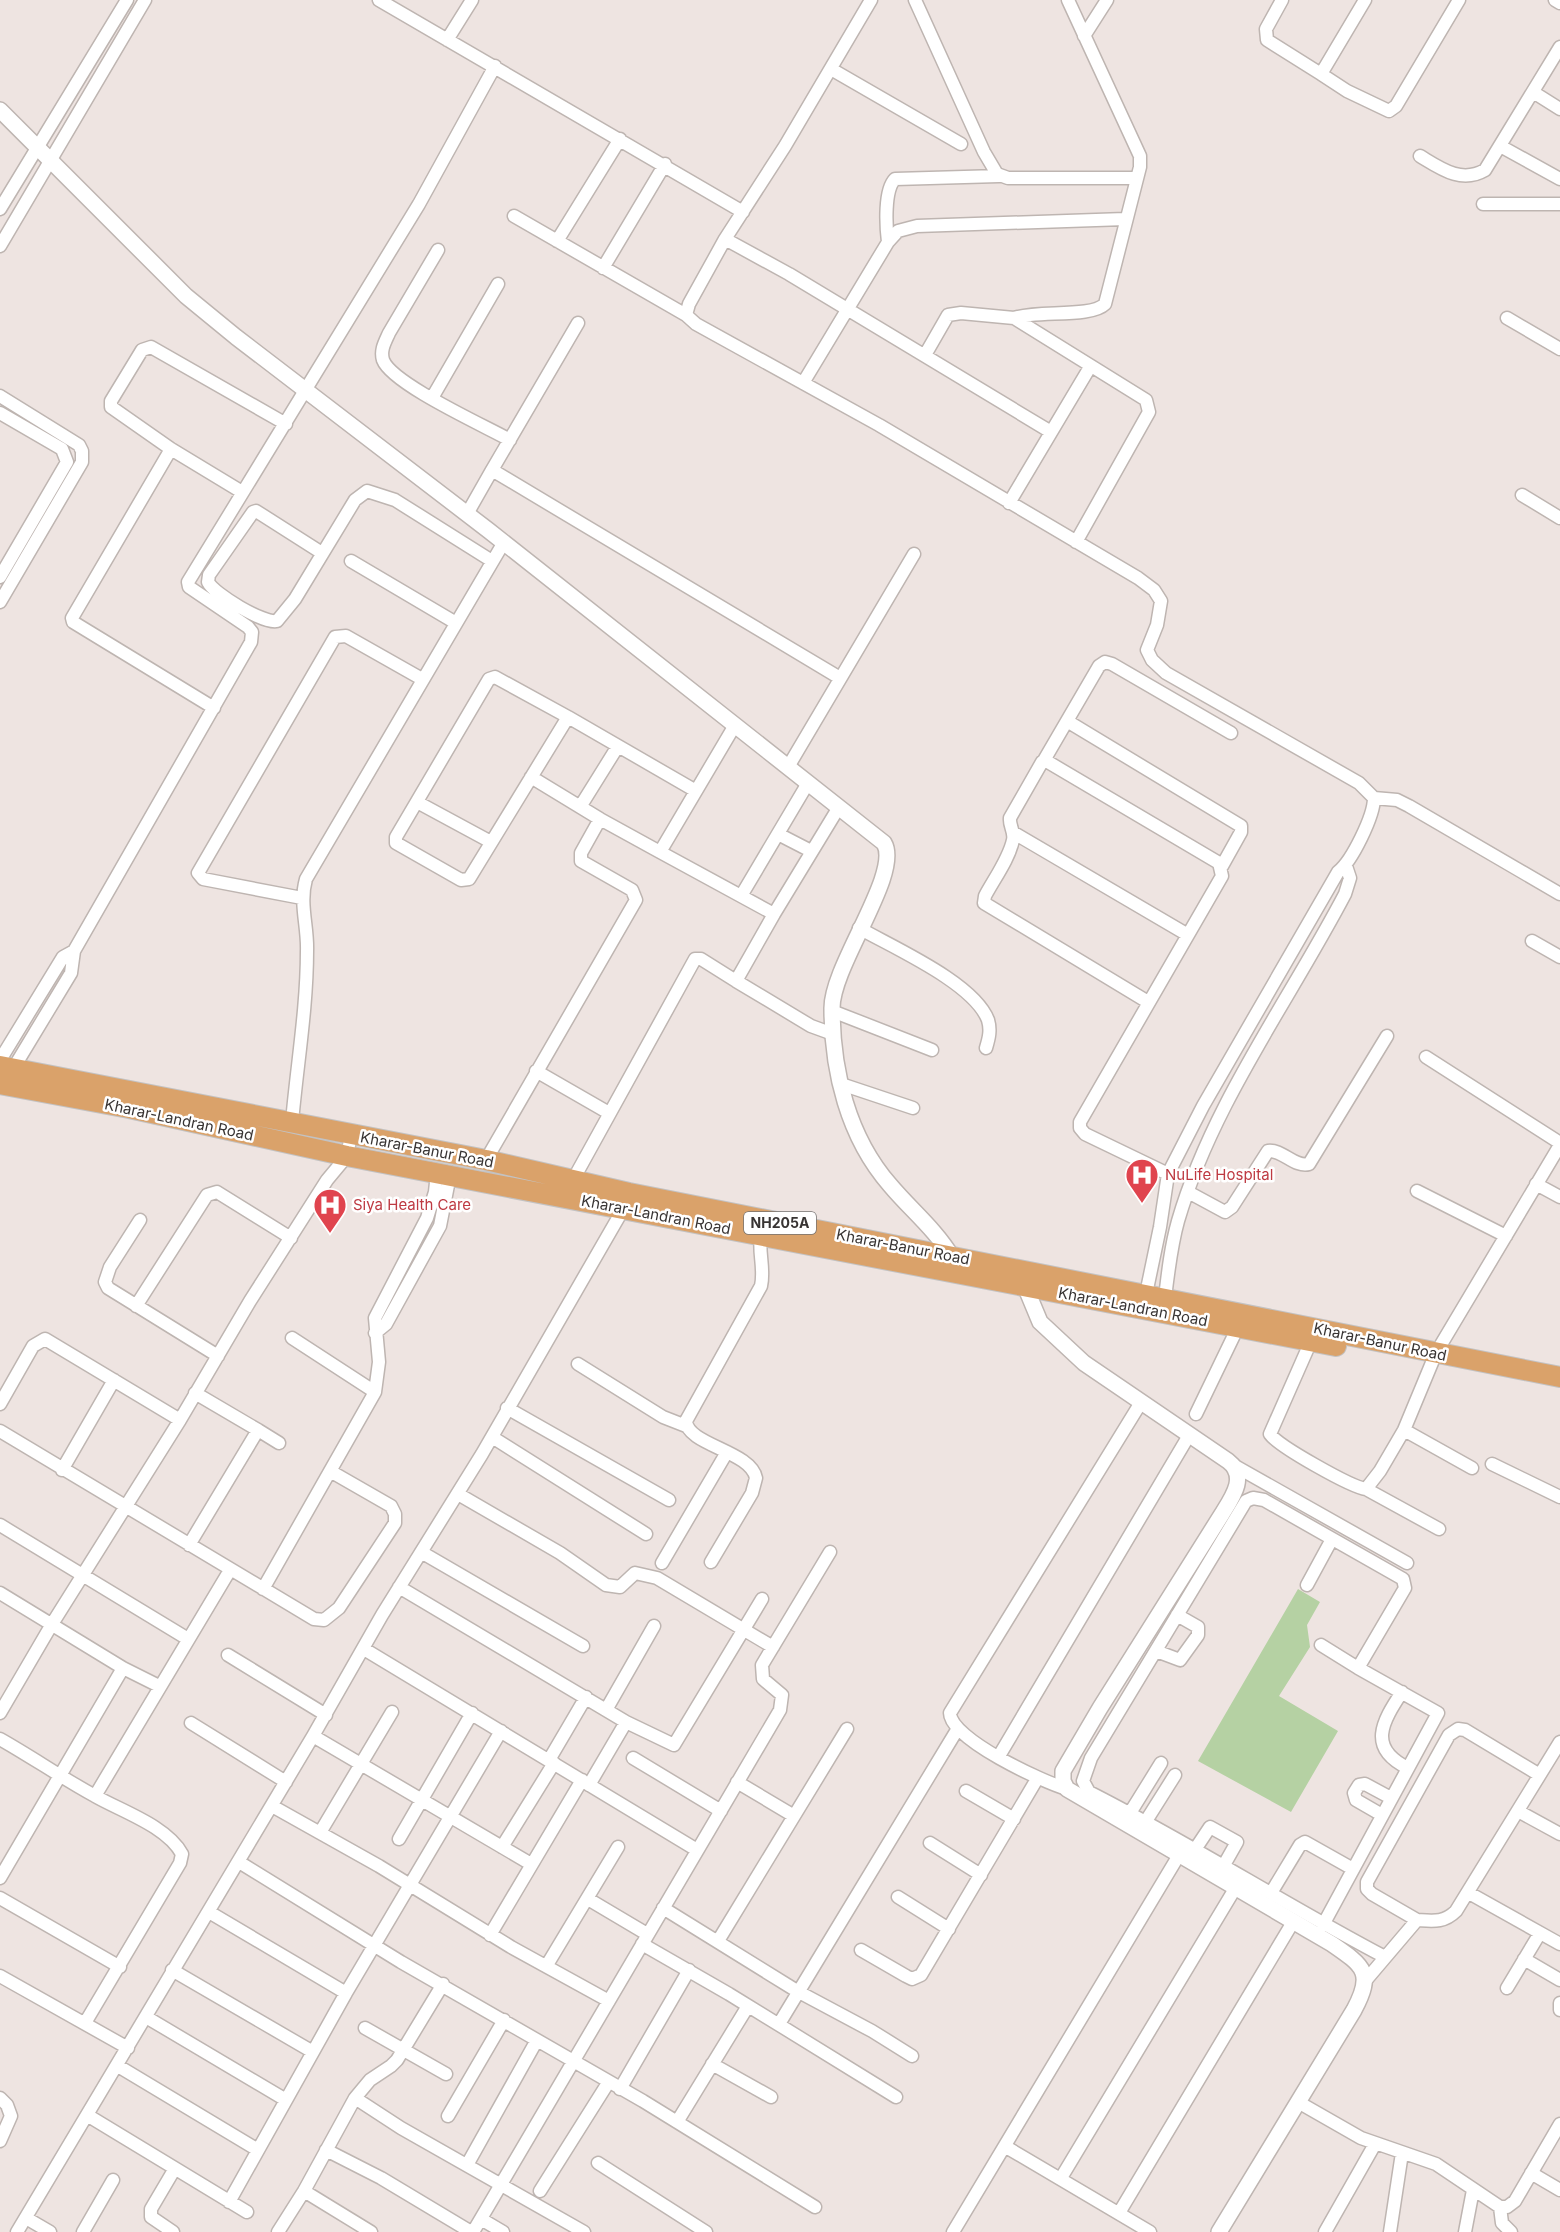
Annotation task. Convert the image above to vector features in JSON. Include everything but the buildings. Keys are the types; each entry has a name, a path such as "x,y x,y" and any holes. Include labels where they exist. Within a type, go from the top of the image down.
{"highway":[{"name":"Kharar-Banur Road","path":"4,1065 486,1160 573,1180 627,1201 1132,1297 1166,1298 1433,1359 1560,1377"},
{"name":"Kharar-Landran Road","path":"0,1084 129,1108 347,1156 443,1174 627,1201 761,1235 951,1264 1025,1286 1132,1297 1238,1327 1311,1341 1433,1359 1560,1390"}],"street":[{"path":"0,209 127,0"},
{"path":"0,246 145,0"},
{"path":"380,0 665,164 743,212"},
{"path":"447,40 472,0"},
{"path":"686,315 689,304 725,239 831,69 871,0"},
{"path":"915,0 984,152 999,176"},
{"path":"1014,318 1050,312 1094,312 1108,300 1109,280 1120,254 1125,219 1140,167 1140,156 1068,0"},
{"path":"1084,36 1107,0"},
{"path":"1281,0 1266,29 1267,40 1384,110 1393,110 1459,0"},
{"path":"1321,74 1365,0"},
{"path":"1555,0 1560,3"},
{"path":"1420,156 1448,172 1472,175 1485,170 1502,147 1560,47"},
{"path":"4,1065 71,973 74,951 251,642 252,632 189,587 188,582 419,204 495,66"},
{"path":"831,69 961,144"},
{"path":"1533,92 1560,109"},
{"path":"0,110 186,296 306,392 504,542 884,843 888,854 885,874 859,928 837,983 832,1011 833,1034 848,1113 862,1148 890,1186 936,1233 951,1264"},
{"path":"557,241 620,139"},
{"path":"1502,147 1560,179"},
{"path":"603,268 665,164"},
{"path":"888,242 886,217 891,183 895,179 999,176 1136,178"},
{"path":"1483,204 1560,204"},
{"path":"514,216 686,315 696,324 803,383 1138,578 1154,590 1161,601 1157,625 1147,650 1152,660 1166,673 1359,783 1374,798 1397,800 1409,806 1560,894"},
{"path":"803,383 846,309 888,242 898,231 917,226 1125,219"},
{"path":"725,239 925,355 1051,432"},
{"path":"438,250 403,306 383,346 382,354 389,370 432,398 510,440"},
{"path":"432,398 498,284"},
{"path":"925,355 944,320 952,313 1005,315 1014,318 1090,367 1143,397 1149,404 1149,412 1076,542"},
{"path":"1507,318 1560,349"},
{"path":"467,514 578,323"},
{"path":"242,492 114,411 111,405 144,347 151,347 286,424"},
{"path":"1009,503 1090,367"},
{"path":"0,396 79,445 82,451 82,462 0,602"},
{"path":"0,413 62,449 66,454 67,462 0,577"},
{"path":"171,449 72,618 77,625 214,708"},
{"path":"66,454 82,451"},
{"path":"492,470 840,678"},
{"path":"322,553 256,511 253,512 216,566 208,582 214,591 263,620 277,621 295,599 355,500 367,491 395,500 492,561"},
{"path":"1522,495 1560,518"},
{"path":"292,1122 307,960 302,898 306,879 504,542"},
{"path":"788,766 914,554"},
{"path":"351,561 456,623"},
{"path":"302,898 203,879 198,873 335,637 346,636 422,679"},
{"path":"1148,1002 984,903 984,896 1012,846 1014,833 1010,818 1099,666 1105,662 1231,733"},
{"path":"568,717 472,876 465,880 399,847 396,837 486,682 492,677 568,717 696,790"},
{"path":"1067,721 1241,826 1242,832 1222,866 1222,876 1084,1114 1080,1128 1085,1134 1168,1174"},
{"path":"660,852 735,725"},
{"path":"580,807 618,746"},
{"path":"1043,762 1222,866"},
{"path":"531,777 600,819 774,914"},
{"path":"741,896 808,783"},
{"path":"1132,1297 1160,1227 1168,1174 1203,1106 1327,891 1338,872 1346,866 1372,812 1374,798"},
{"path":"417,802 491,842"},
{"path":"736,981 839,807"},
{"path":"486,1160 636,900 632,890 581,861 580,856 600,819"},
{"path":"1014,833 1188,935"},
{"path":"778,834 811,851"},
{"path":"1166,1298 1171,1248 1188,1192 1232,1097 1345,894 1350,878 1346,866"},
{"path":"859,928 969,993 988,1020 990,1028 986,1048"},
{"path":"1532,941 1560,957"},
{"path":"573,1180 695,959 701,960 811,1026 833,1034"},
{"path":"832,1011 932,1050"},
{"path":"1188,1192 1226,1212 1232,1207 1268,1151 1274,1150 1303,1165 1309,1164 1387,1036"},
{"path":"1366,1489 1380,1471 1404,1430 1433,1359 1560,1144 1426,1057"},
{"path":"536,1071 609,1113"},
{"path":"841,1084 913,1108"},
{"path":"0,1713 52,1624 127,1507 327,1179 347,1156 351,1135"},
{"path":"263,1589 330,1471 355,1432 375,1392 379,1370 375,1333 386,1324 437,1234 445,1213 443,1174"},
{"path":"1536,1184 1560,1197"},
{"path":"1417,1191 1506,1236"},
{"path":"136,1306 207,1195 212,1192 218,1192 291,1238"},
{"path":"17,2232 118,2066 172,1970 239,1862 399,1587 492,1437 627,1201"},
{"path":"140,1220 110,1267 105,1282 108,1288 218,1356"},
{"path":"686,1426 687,1416 761,1286 764,1274 759,1246 761,1235"},
{"path":"1025,1286 1040,1322 1047,1330 1084,1363 1140,1404 1235,1466 1407,1563"},
{"path":"1196,1414 1238,1327"},
{"path":"292,1338 375,1392"},
{"path":"0,1404 5,1385 33,1346 45,1340 180,1420"},
{"path":"1311,1341 1270,1434 1311,1462 1439,1529"},
{"path":"578,1364 663,1417 686,1426 691,1432 755,1471 756,1484 711,1562"},
{"path":"62,1470 114,1380"},
{"path":"195,1393 279,1443"},
{"path":"1140,1404 953,1705 950,1718 957,1730 999,1756 1037,1779 1067,1789 1236,1887 1353,1958 1364,1971 1366,1980 1364,1992 1219,2232"},
{"path":"507,1408 669,1500"},
{"path":"189,1545 258,1430"},
{"path":"1404,1430 1472,1468"},
{"path":"0,1431 314,1619 330,1617 369,1566 395,1522 395,1514 391,1506 330,1471"},
{"path":"492,1437 646,1534"},
{"path":"999,1756 1188,1437"},
{"path":"662,1563 727,1452"},
{"path":"1492,1464 1560,1497"},
{"path":"1067,1789 1063,1781 1063,1771 1234,1493 1238,1477 1235,1466"},
{"path":"458,1494 560,1553 606,1585 620,1587 635,1573 657,1578 773,1647"},
{"path":"1358,1668 1406,1582 1264,1500 1253,1498 1246,1501 1084,1773 1083,1781 1089,1792 1196,1848 1323,1924 1385,1957"},
{"path":"0,1525 188,1639"},
{"path":"1306,1585 1332,1539"},
{"path":"326,2150 381,2178 472,2232 783,1704 782,1695 763,1679 762,1665 830,1551"},
{"path":"421,1552 583,1646"},
{"path":"95,1796 230,1570"},
{"path":"399,1587 626,1722 670,1745 677,1743 762,1599"},
{"path":"0,1593 123,1668 159,1686"},
{"path":"1156,1651 1180,1660 1198,1635 1198,1627 1178,1615"},
{"path":"606,1710 654,1626"},
{"path":"1321,1645 1438,1713 1323,1924"},
{"path":"364,1649 697,1850"},
{"path":"228,1655 326,1714"},
{"path":"0,1878 123,1668"},
{"path":"1402,1692 1384,1720 1383,1746 1388,1755 1408,1768"},
{"path":"502,1847 586,1697"},
{"path":"321,1831 392,1712"},
{"path":"399,1839 472,1713"},
{"path":"490,1935 531,1864 626,1722"},
{"path":"191,1723 286,1782"},
{"path":"718,1941 847,1729"},
{"path":"1539,1774 1465,1730 1458,1729 1449,1735 1367,1882 1367,1889 1417,1920 1437,1921 1449,1918 1469,1893 1539,1774 1559,1748"},
{"path":"779,2024 957,1730"},
{"path":"229,2202 346,1993 376,1946 501,1731"},
{"path":"313,1736 531,1864"},
{"path":"0,1738 95,1796 134,1815 172,1841 182,1854 180,1863 85,2023"},
{"path":"633,1758 721,1811"},
{"path":"1130,1813 1161,1763"},
{"path":"1146,1821 1175,1775"},
{"path":"861,1950 906,1976 917,1978 949,1929 1037,1779"},
{"path":"737,1782 794,1816"},
{"path":"1382,1815 1356,1800 1354,1793 1359,1785 1365,1784 1391,1798"},
{"path":"966,1791 1014,1819"},
{"path":"272,1806 321,1831 490,1935 609,2001"},
{"path":"1518,1811 1560,1834"},
{"path":"1196,1848 1210,1827 1233,1838 1237,1842 1224,1865"},
{"path":"1271,1893 1300,1845 1305,1842 1353,1869"},
{"path":"930,1843 981,1875"},
{"path":"547,1965 618,1847"},
{"path":"953,2232 1179,1855"},
{"path":"239,1862 376,1946 677,2122 815,2207"},
{"path":"1061,2178 1236,1887"},
{"path":"1469,1893 1560,1944"},
{"path":"0,1898 120,1967"},
{"path":"898,1898 949,1929"},
{"path":"588,1899 689,1970 896,2097"},
{"path":"663,1908 797,1991 872,2031 912,2056"},
{"path":"209,1912 346,1993"},
{"path":"1366,1980 1417,1920"},
{"path":"1119,2213 1293,1922"},
{"path":"1507,1988 1540,1933"},
{"path":"1524,1959 1560,1980"},
{"path":"172,1970 313,2052"},
{"path":"620,2089 689,1970"},
{"path":"0,1976 128,2048"},
{"path":"278,2232 304,2191 356,2098 370,2080 391,2066 404,2050 443,1984"},
{"path":"1560,2003 1560,2010"},
{"path":"677,2122 748,2006"},
{"path":"146,2016 286,2100"},
{"path":"448,2116 504,2020"},
{"path":"365,2028 446,2074"},
{"path":"467,2165 537,2040"},
{"path":"712,2064 771,2097"},
{"path":"118,2066 258,2150"},
{"path":"540,2191 608,2083"},
{"path":"0,2098 7,2105 11,2116 0,2141"},
{"path":"356,2098 401,2128 502,2183 585,2232"},
{"path":"1298,2102 1375,2144 1436,2164 1500,2207 1512,2205 1560,2124"},
{"path":"87,2115 174,2170 248,2212"},
{"path":"1340,2232 1327,2228 1375,2144"},
{"path":"1006,2147 1150,2232"},
{"path":"1390,2232 1402,2153"},
{"path":"598,2163 706,2232"},
{"path":"173,2232 152,2217 151,2209 174,2170"},
{"path":"1531,2173 1560,2190"},
{"path":"83,2232 113,2180"},
{"path":"1466,2232 1473,2190"},
{"path":"304,2191 371,2232"},
{"path":"1500,2207 1502,2223 1511,2232"},
{"path":"26,2218 50,2232"},
{"path":"481,2219 503,2232"}],"green space":[{"path":"1298,1589 1320,1602 1307,1625 1310,1647 1279,1696 1338,1731 1291,1812 1198,1761"}],"place":[{"name":"NuLife Hospital","path":"1142,1204"},
{"name":"Siya Health Care","path":"330,1234"}]}
